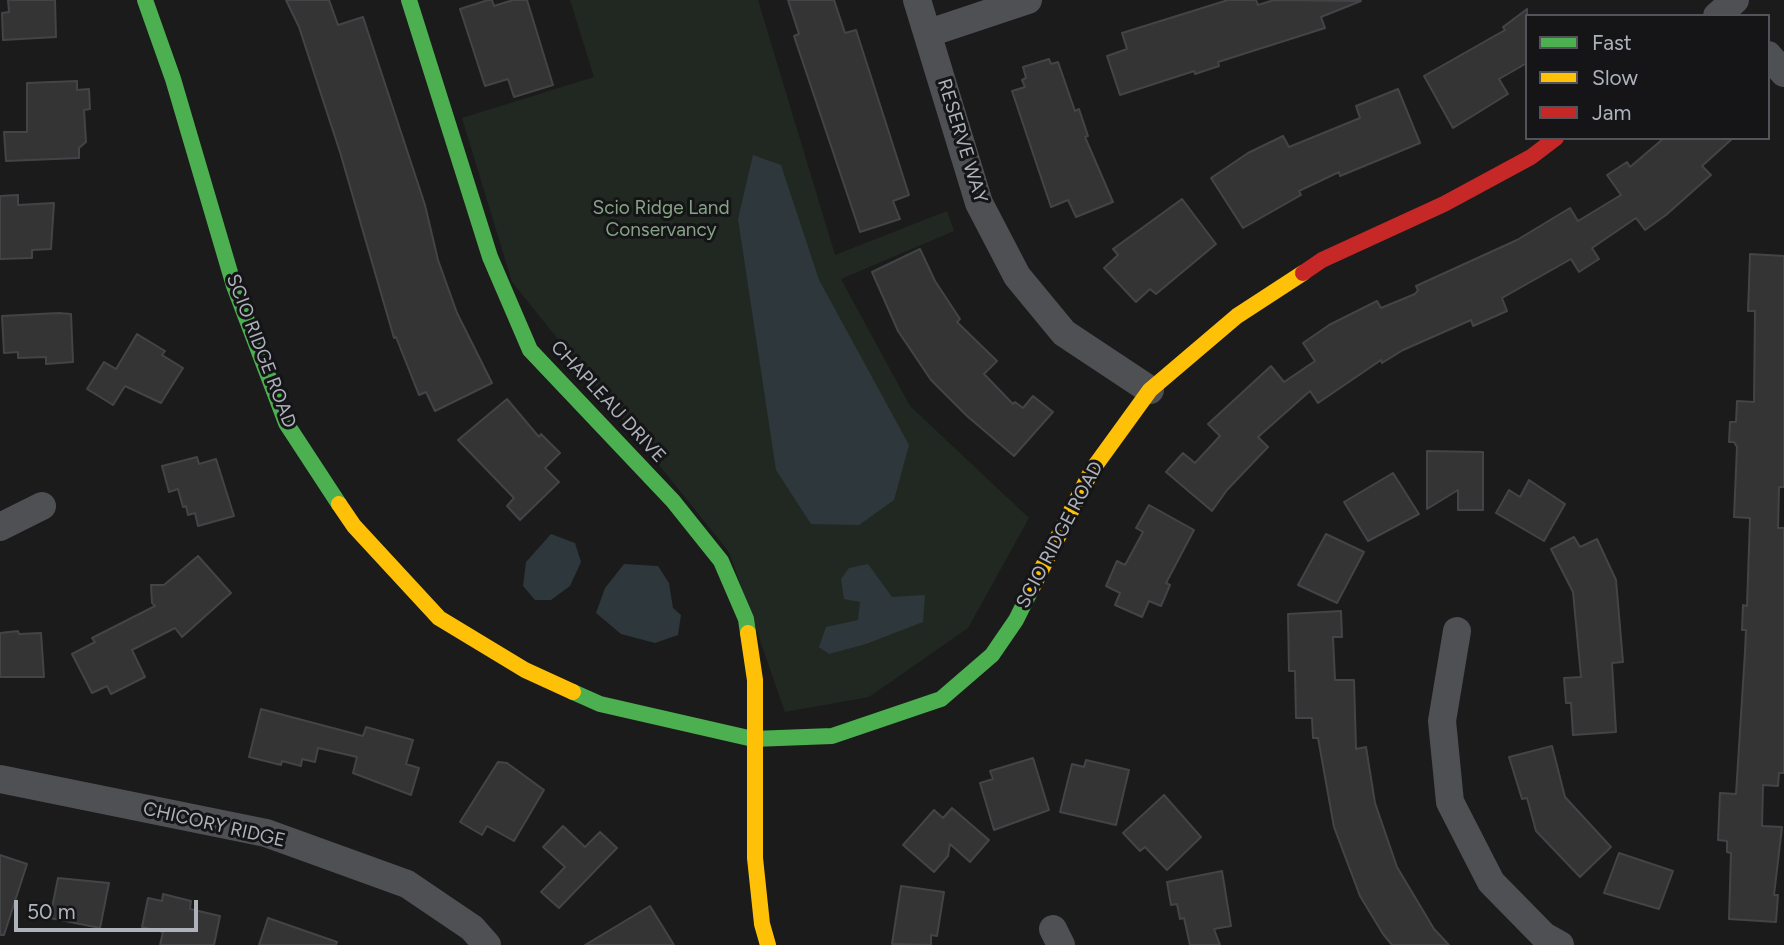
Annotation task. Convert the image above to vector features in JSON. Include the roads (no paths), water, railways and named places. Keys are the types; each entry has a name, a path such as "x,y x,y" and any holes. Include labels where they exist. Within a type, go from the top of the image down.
{"street":[{"name":"SCIO RIDGE ROAD","path":"145,0 173,79 234,286 286,423 354,526 439,618 525,670 600,704 753,739 832,736 941,699 992,655 1016,620 1091,470 1150,390 1237,316 1322,260 1444,204 1531,157 1553,140"},
{"name":"CHAPLEAU DRIVE","path":"410,0 490,257 530,351 673,501 721,561 746,619 755,680 753,739"},
{"name":"RESERVE WAY","path":"917,0 979,203 1017,275 1064,333 1150,390"},
{"path":"929,33 1028,0"},
{"path":"1770,57 1784,73"},
{"path":"0,527 42,506"},
{"path":"1457,631 1442,721 1450,802 1491,882 1544,936 1560,945"},
{"path":"753,739 755,858 762,924 768,945"},
{"name":"CHICORY RIDGE","path":"0,779 266,833 407,884 472,928 487,945"}],"park label":[{"name":"Scio Ridge Land Conservancy","path":"661,219"}]}
